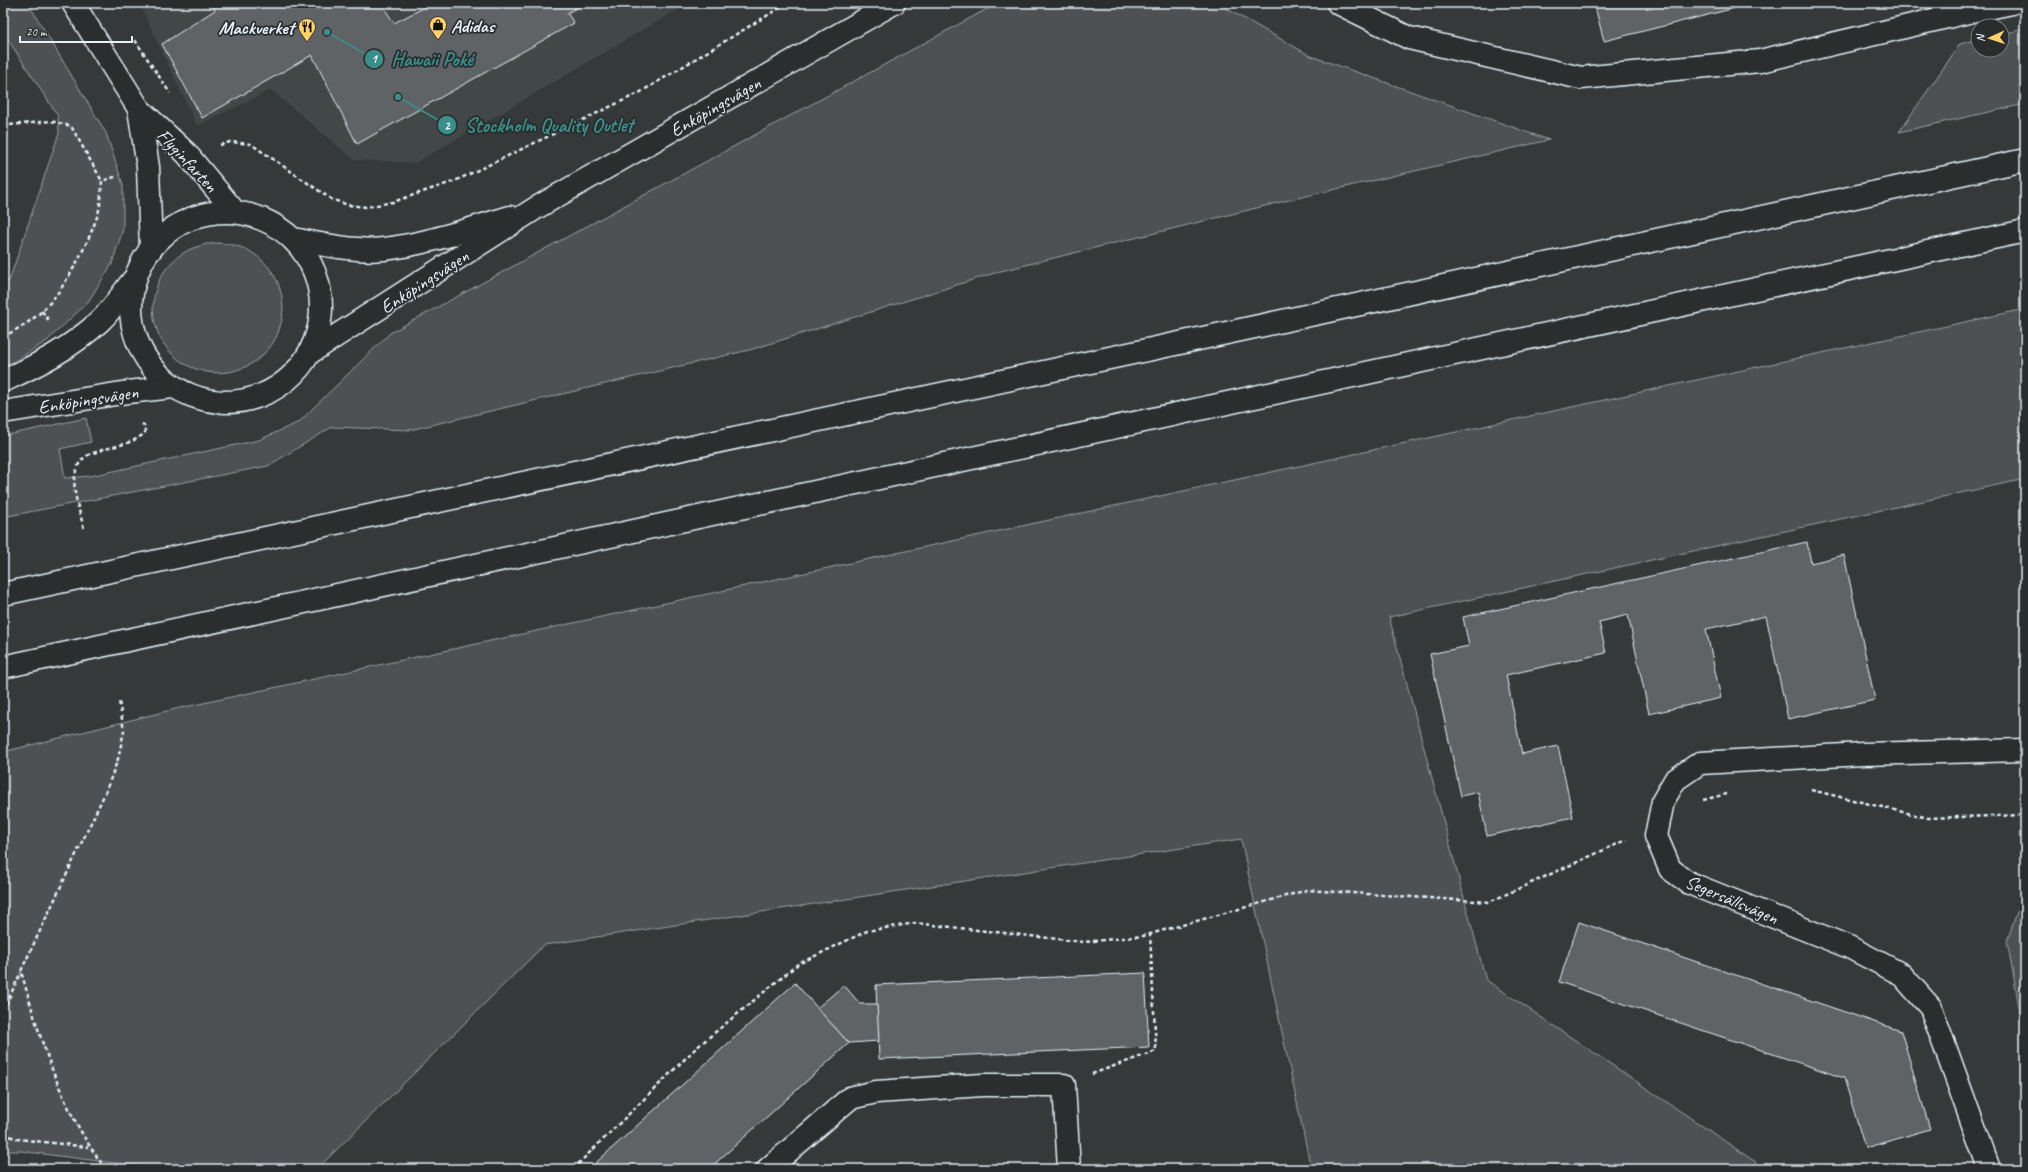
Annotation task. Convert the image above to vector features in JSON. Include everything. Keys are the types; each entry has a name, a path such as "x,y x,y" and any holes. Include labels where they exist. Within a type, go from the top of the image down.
{"main road":[{"name":"Flyginfarten","path":"73,3 139,109 186,153 235,212"},
{"name":"Enköpingsvägen","path":"311,352 536,208 894,3"},
{"path":"1338,3 1409,38 1581,78 1760,61 1964,12 2012,3"},
{"name":"Flyginfarten","path":"139,109 148,167 151,249"},
{"path":"3,594 1234,332 2025,160"},
{"name":"Enköpingsvägen","path":"293,239 330,246 382,249 435,240 536,208"},
{"path":"219,212 235,212 266,221 281,229 293,239 310,262 319,284 321,319 318,336 311,352 300,368 286,382 269,393 250,400 230,403 210,402 191,396 173,387 159,376 148,362 135,335 131,312 131,294 136,277 151,249 174,227 189,220 219,212"},
{"path":"3,667 2025,231"},
{"name":"Enköpingsvägen","path":"3,381 34,367 69,346 100,320 136,277"},
{"name":"Enköpingsvägen","path":"3,412 128,392 173,387"},
{"name":"Segersällsvägen","path":"1989,1169 1931,1008 1901,974 1849,947 1689,883 1670,870 1656,836 1657,824 1662,801 1675,780 1700,763 1863,754 2025,750"},
{"path":"768,1169 850,1098 876,1092 982,1085 1064,1085 1069,1169"}],"path":[{"path":"218,145 230,142 251,144 331,199 348,205 366,207 393,202 456,181 639,93 788,3"},
{"path":"133,36 172,96"},
{"path":"3,337 17,330 42,311 63,285 84,249 97,216 102,181 72,126 51,121 10,125"},
{"path":"102,181 120,175"},
{"path":"3,1011 106,791 118,759 124,731 119,700"},
{"path":"1807,789 1928,818 2025,815"},
{"path":"1701,801 1729,794"},
{"path":"573,1169 696,1048 798,964 867,931 915,923 1084,942 1150,934 1307,890 1489,902 1632,837 1657,824"},
{"path":"1064,1085 1156,1051 1150,934"},
{"path":"21,971 36,1022 55,1074 89,1147 106,1169"},
{"path":"3,1134 18,1139 89,1147"}],"shaded area":[{"path":"3,3 28,3 106,133 123,185 123,229 112,264 88,302 47,341 11,363 3,364 3,283 9,281 59,133 58,116 3,32"},
{"path":"139,3 689,3 416,163 354,160 271,90 197,126"},
{"path":"998,3 1223,3 1227,9 1311,56 1549,140 1289,200 1001,271 753,349 410,430 332,427 268,466 3,517 3,436 86,418 91,442 60,449 65,478 90,476 259,440 299,422 390,333"},
{"path":"2025,29 2025,104 1899,132 1960,44 1970,41 1970,58 2010,58 2010,32"},
{"path":"224,243 243,248 264,262 278,283 282,295 282,321 278,333 264,354 243,368 231,372 212,373 193,368 172,354 158,333 154,321 153,302 158,283 172,262 193,248 205,244"},
{"path":"2025,309 2025,479 1389,617 1486,980 1766,1169 1311,1169 1241,839 544,945 317,1169 161,1169 20,1151 3,1151 3,752 171,710"},
{"path":"2025,889 2025,1039 2007,941"}],"building":[{"path":"211,3 381,3 394,23 433,3 586,3 567,13 574,23 357,144 312,55 202,118 162,44 215,10"},
{"path":"1594,3 1755,3 1604,41"},
{"path":"1807,542 1811,563 1844,555 1875,700 1788,719 1766,616 1706,629 1721,698 1649,714 1628,615 1599,622 1606,653 1506,675 1522,754 1558,746 1573,817 1487,836 1478,792 1461,796 1430,654 1469,646 1463,617"},
{"path":"1579,922 1901,1031 1930,1129 1865,1148 1844,1078 1559,982"},
{"path":"1145,973 1149,1047 879,1059 876,985"},
{"path":"795,983 849,1043 709,1169 589,1169"},
{"path":"844,985 860,1004 877,1004 879,1041 849,1043 817,1008"}],"place":[{"name":"Hawaii Poké","path":"327,32"},
{"name":"Adidas","path":"438,40"},
{"name":"Mackverket","path":"307,42"},
{"name":"Stockholm Quality Outlet","path":"398,97"}]}
